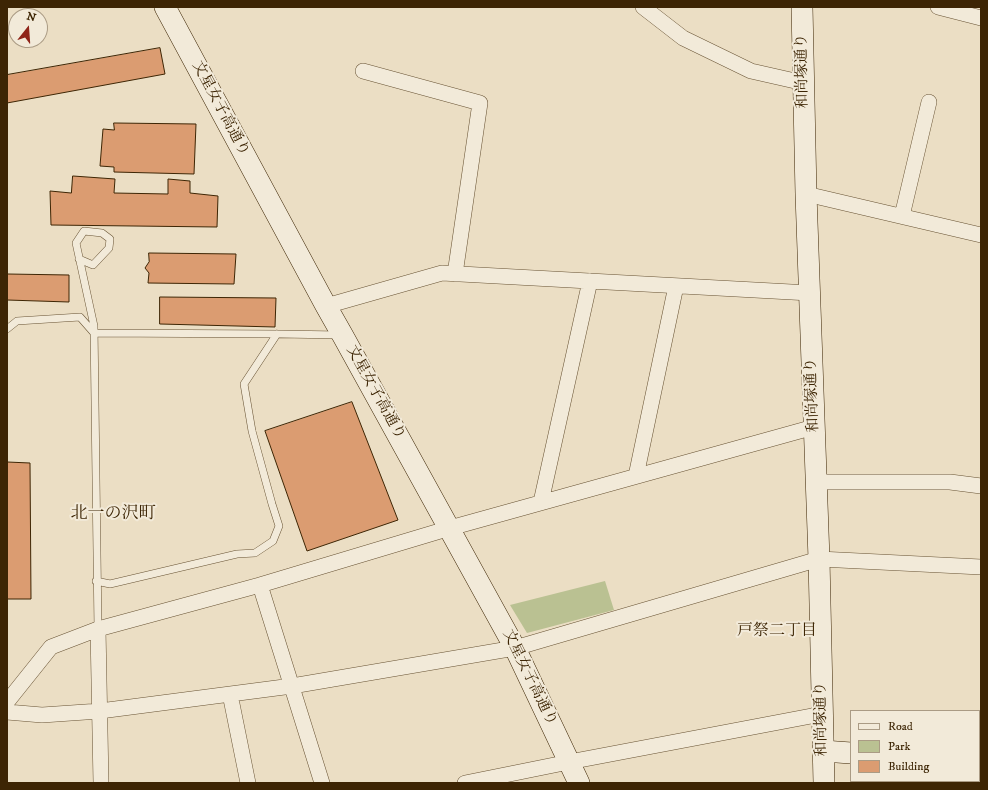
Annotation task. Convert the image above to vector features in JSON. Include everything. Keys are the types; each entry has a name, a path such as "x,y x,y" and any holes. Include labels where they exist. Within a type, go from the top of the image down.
{"street":[{"name":"文星女子高通り","path":"165,7 326,306 515,648 579,783"},
{"path":"643,7 683,38 751,71 804,83"},
{"name":"和尚塚通り","path":"802,7 806,194 819,559 824,783"},
{"path":"938,7 981,18"},
{"path":"363,71 480,103 455,274"},
{"path":"902,216 929,102"},
{"path":"806,194 981,235"},
{"path":"326,306 442,273 810,293"},
{"path":"541,502 590,281"},
{"path":"636,476 676,286"},
{"path":"7,702 51,647 98,629 260,585 450,528 814,426"},
{"path":"816,482 950,482 981,486"},
{"path":"7,712 42,714 100,711 292,686 515,648 819,559 981,567"},
{"path":"260,585 322,783"},
{"path":"98,629 101,783"},
{"path":"230,694 248,783"},
{"path":"465,783 822,714"},
{"path":"823,751 850,753"}],"lane":[{"path":"79,260 93,265 109,248 110,239 102,233 84,231 76,243 79,260 94,326 96,581 98,629"},
{"path":"7,329 17,321 80,317 94,333 277,334 343,336"},
{"path":"96,581 110,584 237,554 255,553 273,541 279,526 252,431 244,384 277,334"}],"green space":[{"path":"605,581 614,610 527,633 510,605"}],"building":[{"path":"160,48 165,74 7,103 7,75"},
{"path":"114,123 196,124 194,174 114,172 114,167 100,166 103,129 114,130"},
{"path":"73,176 115,179 114,193 168,194 168,179 190,181 190,193 218,196 217,227 51,225 50,191 71,193"},
{"path":"149,253 236,254 234,284 148,283 149,273 145,268 149,262"},
{"path":"7,274 69,275 69,302 7,300"},
{"path":"160,297 276,298 275,327 160,324"},
{"path":"352,402 398,520 307,551 265,431"},
{"path":"7,462 30,463 31,599 7,599"}],"district":[{"name":"北一の沢町","path":"113,514"},
{"name":"戸祭二丁目","path":"777,632"}]}
